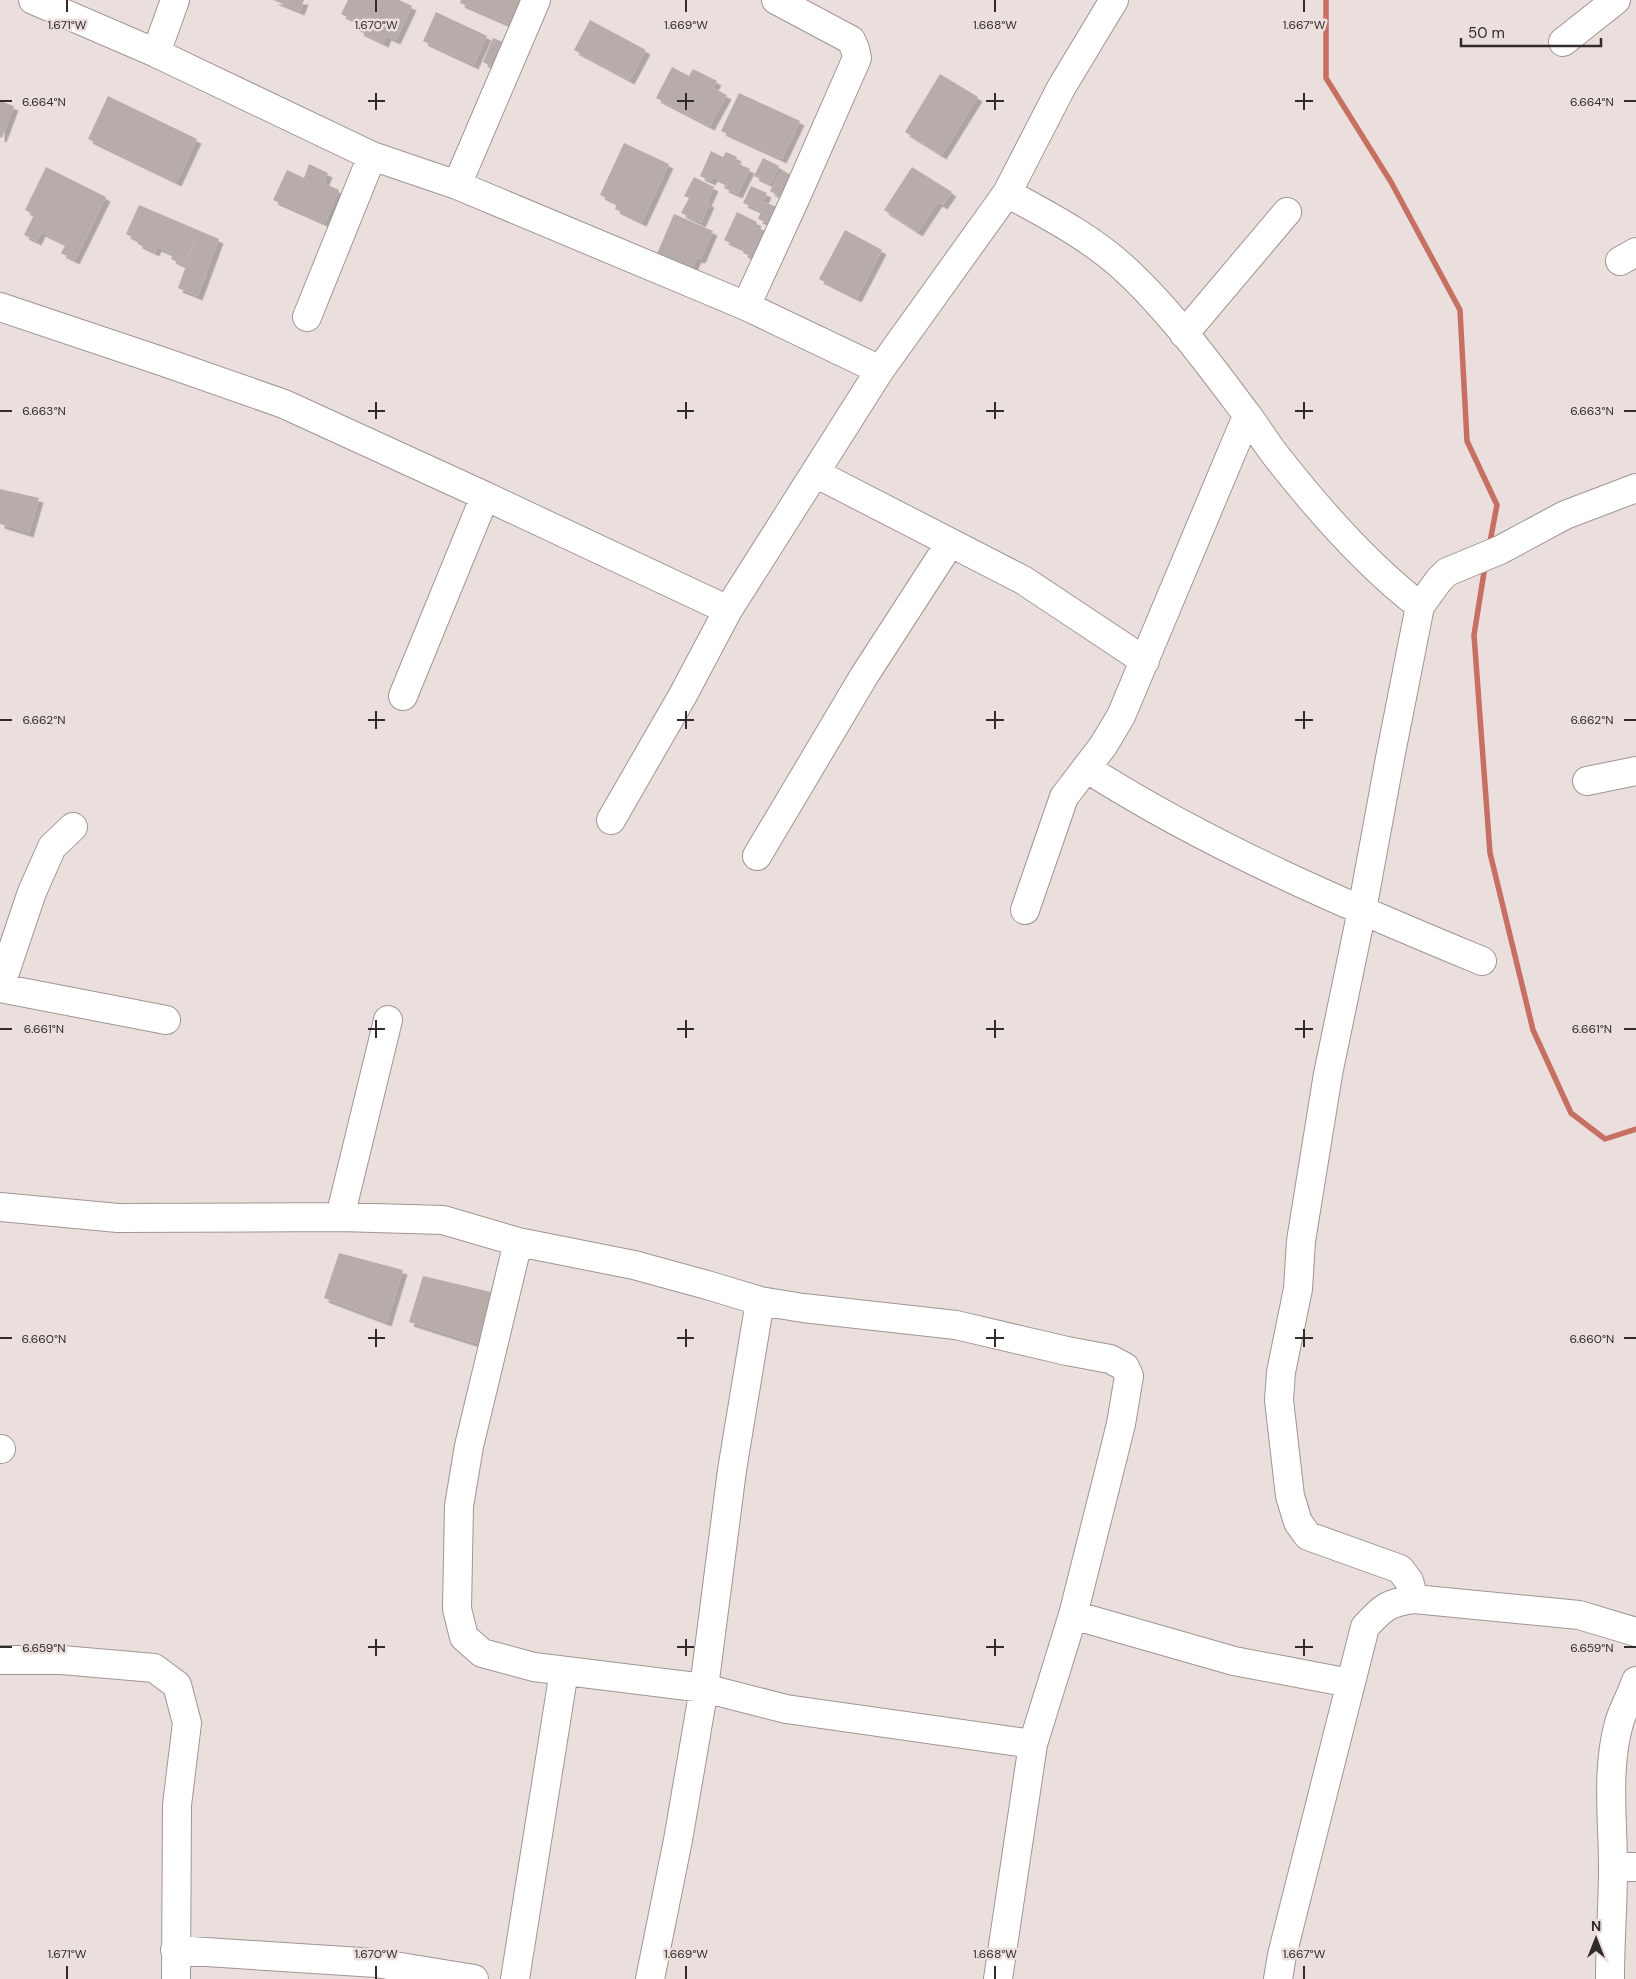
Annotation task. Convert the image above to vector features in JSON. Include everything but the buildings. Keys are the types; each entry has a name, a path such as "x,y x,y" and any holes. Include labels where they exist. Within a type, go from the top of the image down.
{"street":[{"path":"33,0 156,53 372,156 456,185 746,306 880,370"},
{"path":"156,53 175,0"},
{"path":"456,185 536,0"},
{"path":"746,306 857,58 851,40 776,0"},
{"path":"610,820 683,695 728,610 880,370 1007,194 1061,88 1114,0"},
{"path":"1563,42 1616,0"},
{"path":"307,318 372,156"},
{"path":"1007,194 1068,227 1098,247 1128,271 1184,334 1248,416 1280,462 1326,516 1393,585 1420,606"},
{"path":"1184,334 1287,212"},
{"path":"0,307 284,404 728,610"},
{"path":"1026,910 1064,797 1103,746 1121,716 1248,416"},
{"path":"815,473 1023,580 1145,661"},
{"path":"1414,1599 1410,1581 1400,1569 1308,1536 1298,1522 1290,1496 1279,1400 1281,1372 1298,1289 1301,1241 1328,1074 1362,910 1420,606 1438,580 1448,572 1500,550 1565,515 1636,488"},
{"path":"403,696 485,496"},
{"path":"757,856 864,676 950,543"},
{"path":"1086,768 1122,791 1230,849 1362,910 1482,961"},
{"path":"1587,781 1636,771"},
{"path":"74,827 52,847 32,892 0,987 166,1020"},
{"path":"340,1217 388,1020"},
{"path":"0,1207 118,1218 340,1217 443,1220 518,1242 634,1265 760,1302 956,1325 1110,1359 1125,1367 1129,1376 1121,1424 1073,1615 1033,1744 998,1979"},
{"path":"518,1242 469,1446 459,1506 457,1609 464,1637 482,1653 534,1667 704,1688 786,1709 1033,1744"},
{"path":"650,1979 678,1840 704,1688 732,1470 760,1302"},
{"path":"1278,1979 1282,1955 1365,1627 1379,1611 1394,1602 1414,1599 1579,1615 1636,1632"},
{"path":"1073,1615 1234,1661 1350,1683"},
{"path":"0,1660 62,1660 154,1668 177,1685 187,1723 177,1805 176,1979"},
{"path":"515,1979 564,1671"},
{"path":"1610,1979 1625,1867 1611,1793 1614,1753 1619,1723 1636,1681"},
{"path":"175,1950 376,1963 474,1979"}],"waterway":[{"path":"1326,0 1326,78 1391,182 1460,310 1467,441 1497,505 1489,547"},
{"path":"1485,566 1474,635 1490,853 1533,1030 1571,1113 1605,1139 1636,1129"}]}
